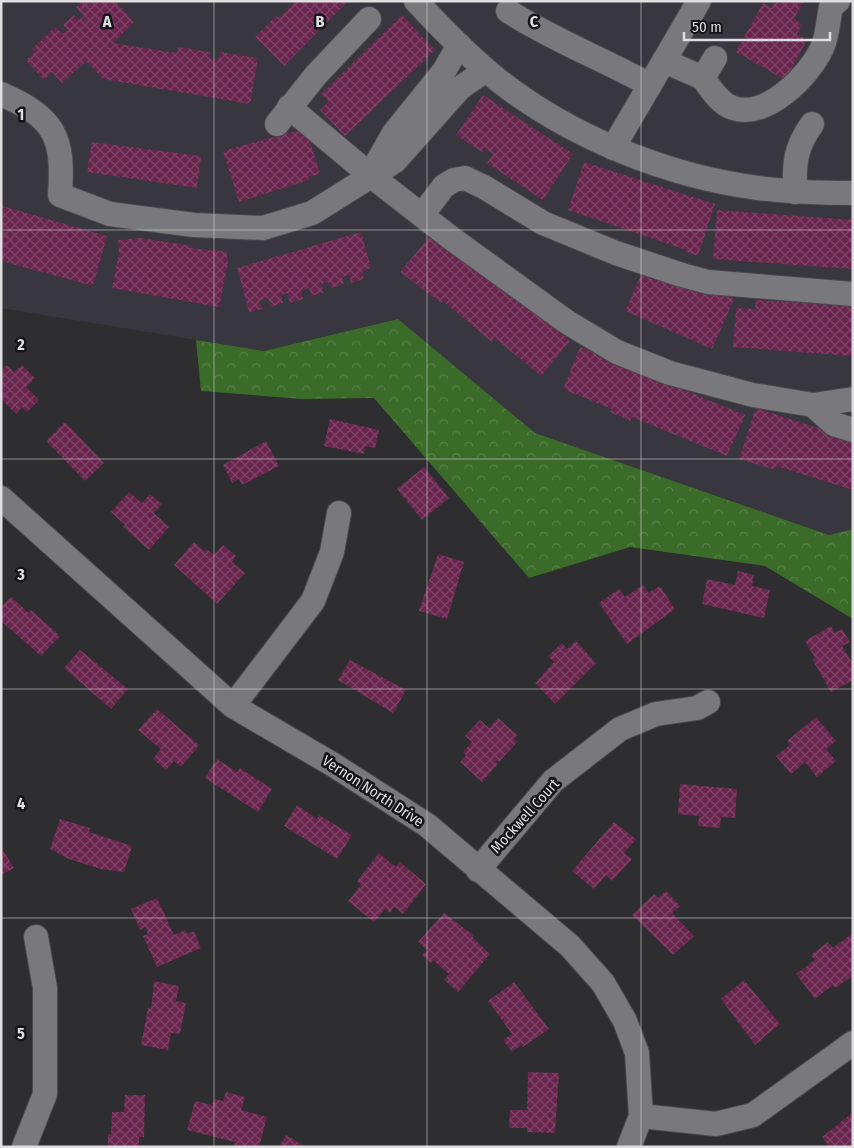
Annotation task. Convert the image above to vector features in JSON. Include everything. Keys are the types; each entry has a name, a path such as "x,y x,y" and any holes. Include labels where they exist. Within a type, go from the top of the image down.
{"street":[{"path":"416,1 459,46 486,70 532,103 613,148 680,172 757,188 795,192 853,193"},
{"path":"613,148 699,1"},
{"path":"664,61 703,78 716,95 732,108 745,109 768,104 779,98 807,71 822,49 829,3"},
{"path":"508,11 540,32 610,63 650,85"},
{"path":"369,19 283,115 370,175 567,322 617,352 680,376 753,395 813,406 853,399"},
{"path":"370,175 394,133 444,72 459,46"},
{"path":"703,78 715,58"},
{"path":"1,94 14,100 46,121 57,138 62,162 60,195 110,214 194,225 263,228 312,213 395,161 460,88 486,70"},
{"path":"795,192 794,163 804,135 812,124"},
{"path":"422,215 444,186 454,180 465,178 484,187 542,223 616,253 682,275 708,282 853,294"},
{"path":"813,406 834,424 853,430"},
{"name":"Vernon North Drive","path":"1,498 233,706 332,764 427,825 570,946 602,983 625,1021 637,1052 641,1116 629,1147"},
{"path":"233,706 313,601 332,552 339,513"},
{"name":"Mockwell Court","path":"478,870 553,781 620,729 656,714 697,708 708,702"},
{"path":"24,1147 45,1094 45,988 36,938"},
{"path":"641,1116 716,1124 753,1115 853,1043"}],"shaded area":[{"path":"1,1 853,1 853,529 829,535 535,433 398,319 264,351 1,308"}],"green space":[{"path":"398,319 535,433 829,535 853,529 853,619 765,566 630,547 529,578 374,398 302,399 201,391 196,340 264,351"}],"building":[{"path":"82,1 115,1 134,22 113,43 177,53 178,47 210,52 209,58 218,60 220,52 258,58 250,104 103,79 86,61 62,83 52,72 44,80 26,60 35,52 32,49 55,27 63,34 67,30 63,25 74,15 79,20 84,16 76,7"},
{"path":"296,1 348,1 284,66 255,37 276,16 279,18"},
{"path":"775,1 804,1 794,19 802,24 797,34 807,40 785,80 736,52 763,3 772,8"},
{"path":"402,15 435,50 345,136 320,110 329,102 321,94"},
{"path":"483,95 573,154 543,200 487,163 493,154 484,148 482,152 456,135"},
{"path":"306,128 320,174 308,177 309,180 239,202 223,151"},
{"path":"92,142 201,156 197,188 87,172"},
{"path":"584,162 715,204 698,256 686,252 686,250 568,210"},
{"path":"2,206 107,236 93,286 1,261"},
{"path":"717,210 853,220 853,269 713,259"},
{"path":"436,229 570,341 541,376 495,338 492,342 443,301 441,303 400,272"},
{"path":"361,232 371,268 362,271 364,279 351,283 349,275 342,277 344,284 331,288 329,282 321,284 324,292 311,296 309,288 301,291 303,299 290,303 287,293 281,295 283,303 271,307 268,298 259,301 262,309 249,312 237,268"},
{"path":"141,238 193,246 187,247 206,250 226,251 228,262 219,307 112,288 119,253 118,240"},
{"path":"658,271 695,282 734,299 712,349 625,311 641,275 654,280"},
{"path":"756,300 853,306 853,356 733,347 736,308 755,309"},
{"path":"580,347 745,415 727,456 632,417 630,421 610,412 612,409 563,389"},
{"path":"7,365 14,372 22,365 35,378 26,387 39,400 27,412 22,407 16,414 1,399 1,370"},
{"path":"756,408 853,439 853,490 776,466 775,470 739,459"},
{"path":"330,419 379,430 375,448 365,446 364,454 324,446"},
{"path":"65,422 104,463 85,481 46,441"},
{"path":"266,441 279,466 242,485 239,479 232,483 223,465"},
{"path":"424,467 449,498 422,520 397,489"},
{"path":"129,492 142,503 150,494 162,504 154,513 169,527 149,550 123,527 125,525 111,512"},
{"path":"194,542 205,552 207,549 214,555 223,545 236,556 232,562 245,573 217,604 174,565"},
{"path":"438,554 464,562 447,619 419,611"},
{"path":"738,571 754,575 752,586 770,590 764,618 702,604 707,579 735,585"},
{"path":"643,585 648,593 660,586 675,609 627,644 599,603 619,589 625,597"},
{"path":"11,597 29,613 31,610 60,636 41,656 1,621 1,607"},
{"path":"831,626 835,633 842,629 850,642 842,646 853,664 853,680 831,692 812,659 815,658 805,641"},
{"path":"576,641 596,663 555,704 535,683 554,662 548,656 562,643 567,649"},
{"path":"80,650 128,689 111,709 64,668"},
{"path":"350,660 406,690 393,713 338,680"},
{"path":"157,709 199,745 181,767 174,761 166,770 153,759 161,749 138,730"},
{"path":"816,717 836,741 826,749 836,761 817,777 805,762 791,774 776,756 791,744 787,741"},
{"path":"498,718 517,735 514,740 517,742 499,762 497,760 495,762 498,764 482,782 460,762 466,755 463,752 472,742 465,736 480,720 489,728"},
{"path":"217,759 237,772 240,768 272,789 258,812 205,778"},
{"path":"680,784 737,789 735,818 721,817 720,828 698,826 699,816 678,814"},
{"path":"297,805 317,819 319,815 352,835 337,859 284,826"},
{"path":"60,819 90,828 89,832 132,846 124,872 101,869 69,859 50,849"},
{"path":"614,822 636,839 624,853 632,859 612,881 606,875 594,889 572,871"},
{"path":"1,847 14,868 1,875"},
{"path":"379,853 396,867 400,862 426,884 403,914 394,907 390,913 385,909 374,922 348,901 361,885 357,881"},
{"path":"666,891 680,906 672,913 694,936 673,955 632,915 654,894 658,898"},
{"path":"157,898 174,935 185,930 187,934 194,931 201,948 157,967 143,936 148,934 145,927 140,930 131,909"},
{"path":"444,913 473,935 473,938 490,954 458,992 444,980 449,974 433,960 431,963 422,955 427,950 418,942"},
{"path":"853,933 853,970 851,972 853,976 835,988 833,985 815,999 796,974 815,960 811,955 828,942 833,948"},
{"path":"744,980 780,1024 755,1045 721,999"},
{"path":"154,981 179,986 176,1001 186,1003 180,1034 171,1033 168,1050 141,1045 148,1008 151,1009"},
{"path":"514,982 549,1029 523,1047 521,1045 512,1052 503,1040 512,1034 488,1001"},
{"path":"528,1072 559,1073 555,1133 527,1132 527,1128 509,1128 510,1110 527,1110"},
{"path":"226,1092 245,1097 241,1110 267,1117 259,1147 240,1147 234,1145 235,1142 187,1130 195,1101 212,1105 214,1099 223,1101"},
{"path":"125,1095 145,1095 144,1137 139,1137 139,1147 108,1147 108,1134 111,1134 112,1112 124,1112"},
{"path":"851,1114 853,1147 829,1147 822,1137"},
{"path":"286,1135 306,1147 279,1147"}]}
